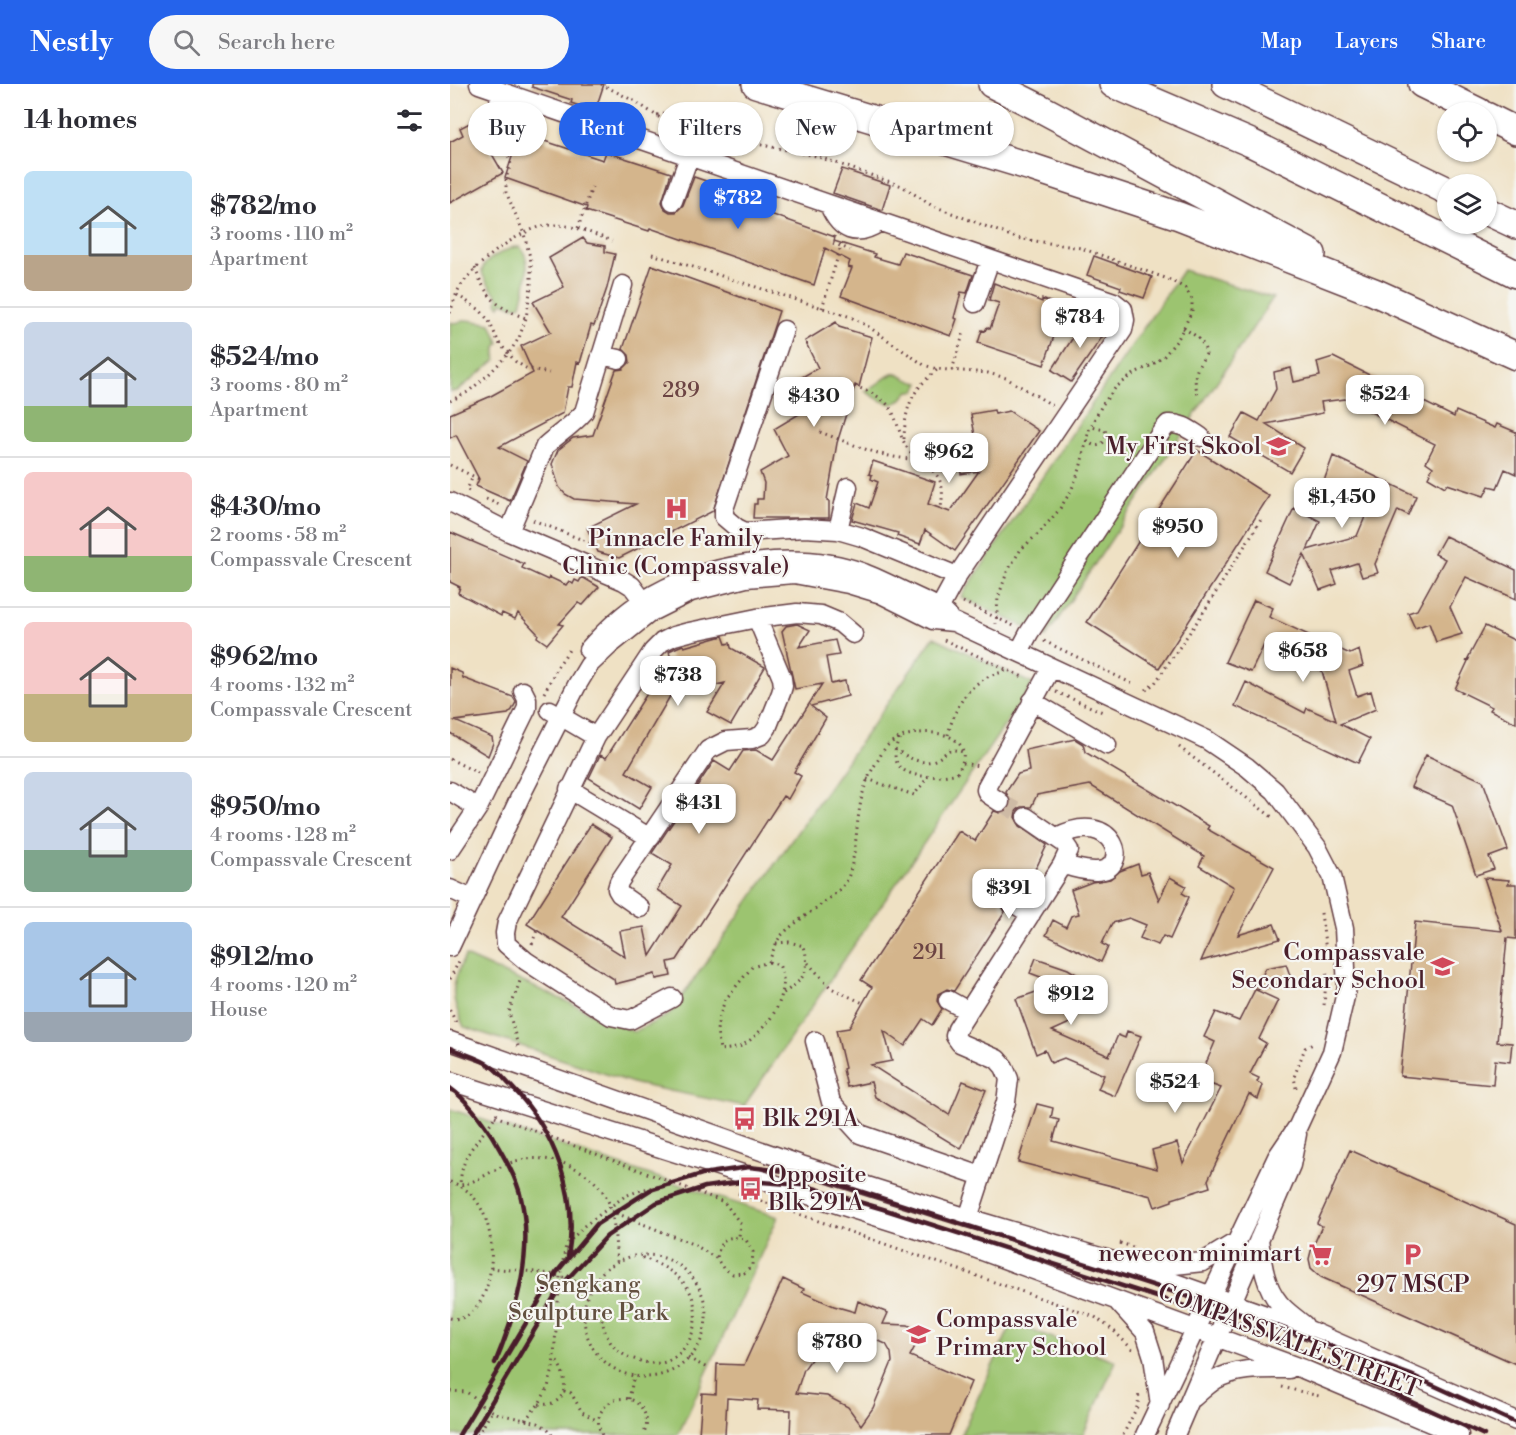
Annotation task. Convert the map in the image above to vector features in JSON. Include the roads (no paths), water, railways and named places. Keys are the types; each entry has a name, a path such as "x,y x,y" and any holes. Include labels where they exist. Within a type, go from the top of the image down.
{"highway":[{"path":"756,84 1031,167 1156,209 1374,292 1516,356"},
{"path":"992,84 1292,242 1374,292"},
{"path":"1113,84 1251,143 1516,274"},
{"path":"1226,84 1437,186"},
{"path":"1422,84 1459,102"},
{"path":"1497,122 1516,131"},
{"path":"1497,216 1516,225"}],"street":[{"path":"479,84 498,90 501,108 513,117 527,117 538,105 1114,302 1123,309 1125,320 1123,330 957,576 936,614"},
{"path":"673,201 689,157"},
{"path":"975,303 990,260"},
{"path":"509,532 545,446 554,437 573,425 584,412 623,285"},
{"path":"784,330 724,509 724,517 745,532 804,528 838,530 862,537 957,576"},
{"path":"601,355 619,359"},
{"path":"578,419 597,422"},
{"path":"1019,652 1035,623 1162,431 1168,424 1175,423 1183,425 1201,437"},
{"path":"838,530 848,487"},
{"path":"450,502 509,532 624,581 632,586 647,606"},
{"path":"450,917 554,712 568,676 584,654 598,639 647,606 746,578 794,573 848,584 936,614 1186,730 1247,767 1275,791 1317,848 1332,876 1344,928 1347,988 1332,1052 1298,1126 1277,1157 1145,1435"},
{"path":"672,998 630,1020 611,1017 526,961 506,944 507,921 569,789 596,737 653,651 662,642 674,636 758,618 797,613 821,615 840,623 853,634"},
{"path":"640,908 620,894 617,889 619,882 706,759 708,750 726,741 752,739 762,735 767,728 783,686 782,678 758,618"},
{"path":"1000,802 988,794 987,786 1051,668"},
{"path":"450,850 478,808 527,708 527,699 523,691"},
{"path":"1036,693 1107,745"},
{"path":"554,712 596,737"},
{"path":"569,789 650,838"},
{"path":"450,791 478,808"},
{"path":"968,1218 1006,1102 1009,1079 1004,1067 997,1059 957,1040 957,1029 1062,865 1069,850 1067,845 1057,837 1026,817"},
{"path":"1057,837 1071,830 1088,828 1101,831 1112,841 1116,851 1115,860 1107,869 1096,872 1062,865"},
{"path":"456,951 461,894"},
{"path":"1011,902 1031,914"},
{"path":"948,1000 968,1011"},
{"name":"COMPASSVALE STREET","path":"456,1036 801,1166 1110,1260 1311,1331 1516,1422"},
{"path":"815,1041 831,1102 860,1134 981,1176"},
{"name":"COMPASSVALE STREET","path":"450,1080 966,1245 1303,1369 1459,1435"},
{"path":"1174,1435 1291,1165 1298,1126"},
{"path":"1259,1237 1264,1273 1278,1302 1311,1331"},
{"path":"1110,1260 1165,1266 1203,1262 1236,1242"},
{"path":"1116,1300 1144,1332 1153,1357 1160,1405"},
{"path":"1190,1400 1216,1379 1233,1373 1254,1369 1303,1369"}],"tunnel":[{"path":"1000,802 1026,817"}],"railway":[{"path":"450,1048 483,1061 495,1069 527,1104 540,1123 560,1165 566,1188 571,1234 568,1257"},
{"path":"450,1088 473,1110 487,1129 509,1166 521,1198 525,1240 521,1282 510,1324 495,1363"},
{"path":"459,1435 556,1273 597,1224 650,1190 702,1174 749,1167 803,1173 1252,1317 1411,1375 1516,1423"},
{"path":"472,1435 560,1287 607,1236 656,1203 705,1187 748,1181 801,1185 883,1209 1250,1327 1484,1435"}],"place":[{"name":"My First Skool","path":"1279,447"},
{"name":"Pinnacle Family Clinic (Compassvale)","path":"676,509"},
{"name":"Compassvale Secondary School","path":"1443,967"},
{"name":"Blk 291A","path":"745,1119"},
{"name":"Opposite Blk 291A","path":"750,1189"},
{"name":"newecon minimart","path":"1320,1254"},
{"name":"297 MSCP","path":"1413,1255"},
{"name":"Compassvale Primary School","path":"918,1334"}],"park label":[{"name":"Sengkang Sculpture Park","path":"588,1299"}]}
